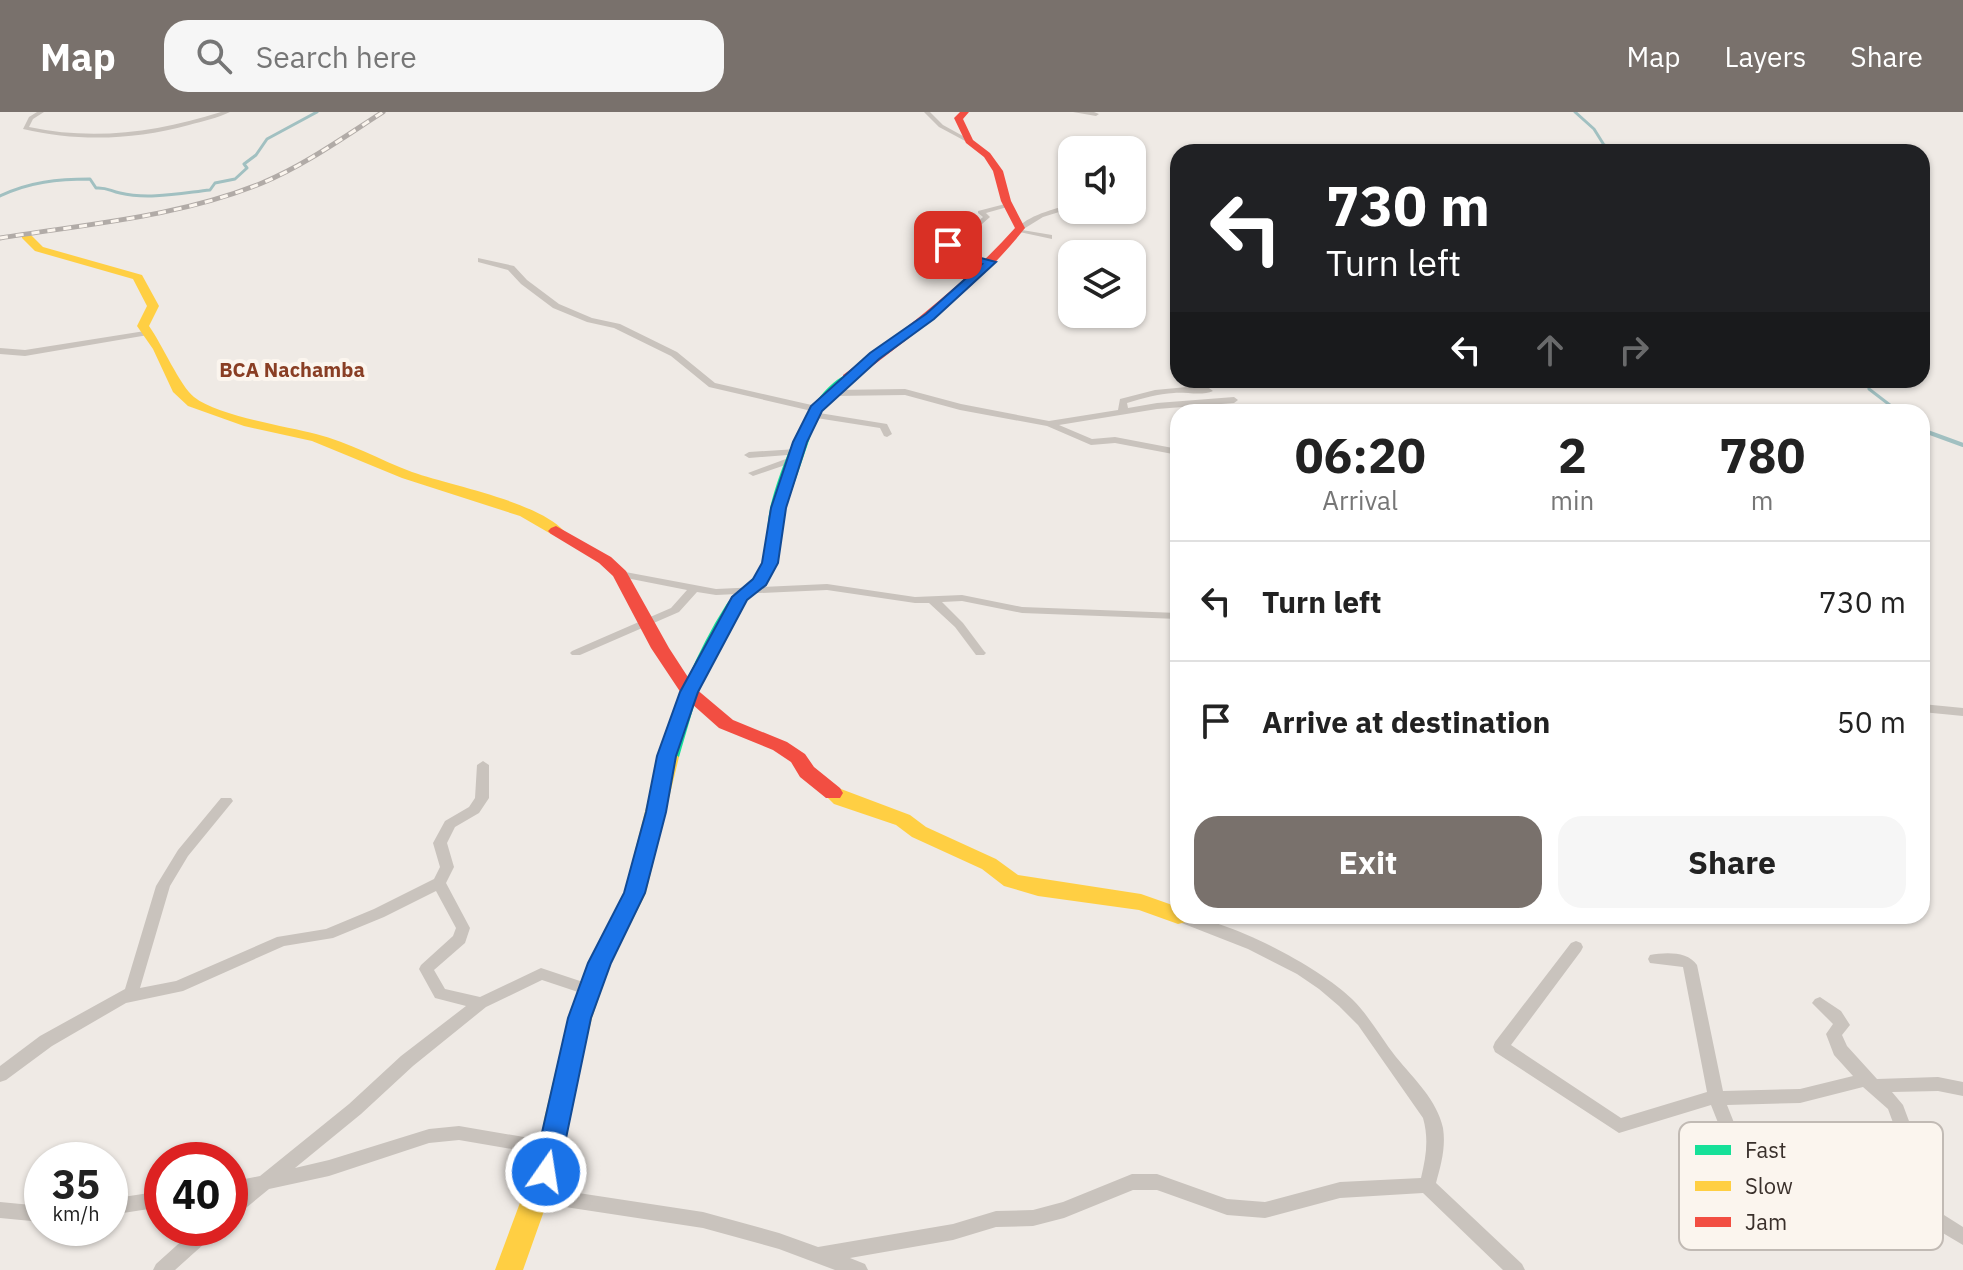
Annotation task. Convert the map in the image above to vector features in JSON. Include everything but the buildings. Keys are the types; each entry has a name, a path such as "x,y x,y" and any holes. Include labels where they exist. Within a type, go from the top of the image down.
{"street":[{"path":"41,112 31,118 25,128 104,137 164,132 227,112"},
{"path":"927,112 941,126 987,155 998,171 1019,230"},
{"path":"965,112 959,121 969,141"},
{"path":"1076,112 1096,114 1091,112"},
{"path":"980,223 987,217 980,212 1009,205"},
{"path":"509,1270 539,1195 553,1149 566,1073 590,990 635,893 650,838 666,756 689,692 734,606 747,590 760,582 770,563 778,508 814,412 875,356 930,316 990,262 1019,230 1041,216 1058,211"},
{"path":"1019,230 1049,237"},
{"path":"942,233 960,235 948,248 963,257 990,262"},
{"path":"26,236 39,249 138,277 153,306 143,326 145,333 159,349 180,392 193,403 249,423 316,438 386,467 525,513 605,560 620,574 689,692 726,724 780,746 798,758 807,772 841,799 903,820 919,832 989,864 1011,881 1038,888 1141,902 1170,913"},
{"path":"481,260 511,268 556,306 617,326 674,354 712,385 814,412 884,426 887,434"},
{"path":"0,351 25,353 145,333"},
{"path":"1123,411 1123,401 1147,393 1177,389 1209,391"},
{"path":"833,393 905,392 960,407 1049,424 1091,442 1115,440 1170,450"},
{"path":"1172,404 1234,400"},
{"path":"1049,424 1170,404"},
{"path":"749,455 795,456"},
{"path":"753,473 795,456"},
{"path":"620,574 716,592 827,587 900,598 962,598 1022,610 1170,616"},
{"path":"576,653 675,610 694,588"},
{"path":"933,600 959,625 980,653"},
{"path":"1930,709 1963,712"},
{"path":"0,1075 46,1041 127,997 178,987 282,941 328,934 439,883 447,867 440,843 450,824 474,810 482,798 483,765"},
{"path":"127,997 163,886 183,853 226,801"},
{"path":"439,883 463,928 460,939 426,969 440,994 481,1003"},
{"path":"1198,924 1265,951 1318,980 1362,1020 1435,1120 1437,1156 1427,1185"},
{"path":"1576,947 1501,1047 1619,1126 1716,1098 1800,1096 1872,1082 1938,1084 1963,1089"},
{"path":"1655,959 1686,961 1690,965 1716,1098 1726,1122"},
{"path":"248,1194 481,1003 541,974 590,990"},
{"path":"1820,1003 1836,1015 1842,1025 1834,1034 1840,1050 1895,1105 1901,1122"},
{"path":"248,1187 329,1168 429,1136 459,1133 553,1149"},
{"path":"819,1255 953,1232 996,1219 1033,1218 1064,1210 1132,1182 1157,1182 1227,1207 1265,1210 1340,1190 1427,1185 1516,1270"},
{"path":"539,1195 703,1220 859,1270"},
{"path":"0,1210 24,1212"},
{"path":"1943,1224 1963,1237"},
{"path":"162,1270 189,1246"}],"waterway":[{"path":"0,196 33,184 78,179 90,179 96,188 142,196 210,190 215,183 235,179 247,168 244,164 256,155 267,139 317,112"},
{"path":"1575,112 1594,129 1603,144"},
{"path":"1869,388 1889,404"},
{"path":"1930,433 1963,445"}],"railway":[{"path":"0,238 166,212 230,195 294,168 383,112"}],"traffic: fast":[{"path":"669,757 689,692 734,606 747,590 760,582 770,563 778,508 807,426 816,409 848,378"}],"traffic: slow":[{"path":"26,236 39,249 138,277 153,306 143,326 159,349 180,392 193,403 249,423 316,438 407,475 525,513 556,531"},
{"path":"509,1270 553,1149 556,1119 580,1018 600,963 635,893 669,757"},
{"path":"833,793 841,799 903,820 919,832 989,864 1011,881 1038,888 1141,902 1170,913"}],"traffic: jam":[{"path":"848,378 930,316 990,262 1020,228 1006,201 998,171 987,155 969,141 958,118 965,112"},
{"path":"556,531 605,560 620,574 660,648 689,692 726,724 780,746 798,758 807,772 833,793"}],"district":[{"name":"BCA Nachamba","path":"292,369"}],"route":[{"path":"546,1172 580,1018 600,963 635,893 656,812 666,756 689,692 702,673 734,606 747,590 760,582 770,563 778,508 800,442 816,409 853,374 930,316 990,262 963,257 948,245"}]}
